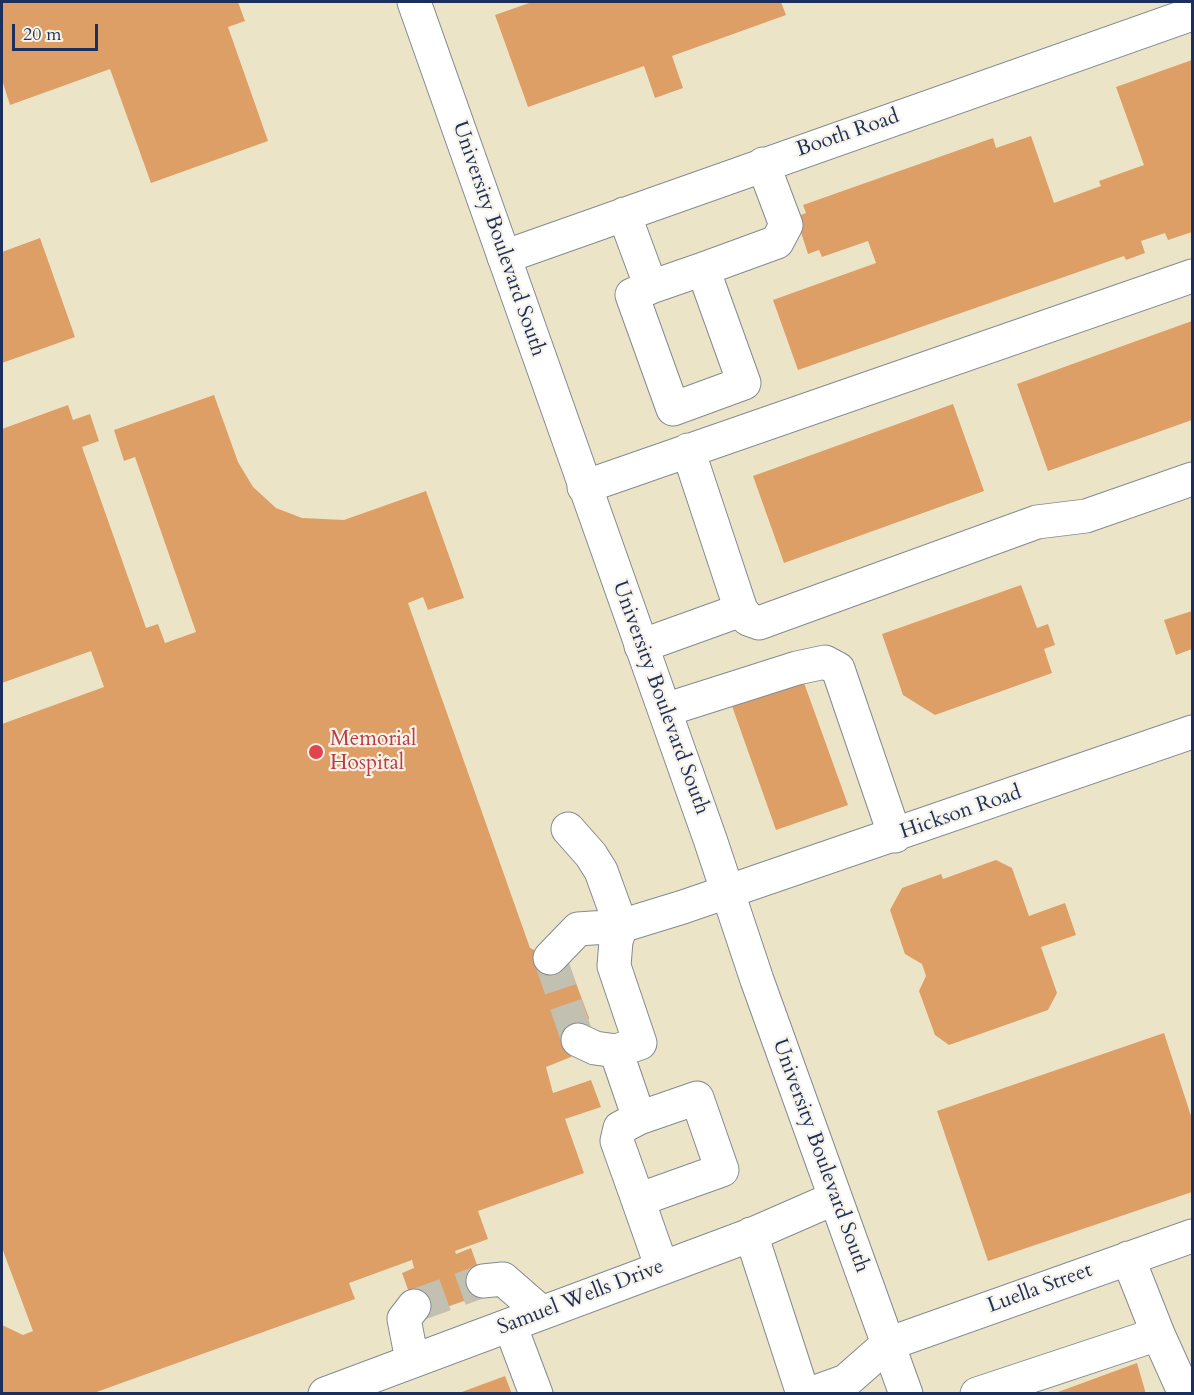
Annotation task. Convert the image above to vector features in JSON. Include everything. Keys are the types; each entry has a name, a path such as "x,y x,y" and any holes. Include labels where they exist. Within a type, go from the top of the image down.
{"street":[{"name":"University Boulevard South","path":"414,2 728,892 756,980 906,1394"},
{"name":"Booth Road","path":"504,257 1192,14"},
{"path":"703,269 744,383 673,409 632,295 651,287 777,242 786,225 763,164"},
{"path":"624,214 651,287"},
{"path":"585,487 1192,276"},
{"path":"688,450 741,610 748,619 759,623 1037,522 1086,516 1192,478"},
{"path":"641,646 741,610"},
{"path":"664,710 797,668 825,662 838,669 896,836"},
{"name":"Hickson Road","path":"549,958 578,930 621,926 728,892 896,836 1192,732"},
{"path":"568,829 591,855 601,871 621,926 616,941 614,966 640,1043 616,1052 596,1048 578,1040"},
{"path":"616,1052 639,1118"},
{"path":"638,1200 722,1170 697,1098 639,1118 620,1128 617,1140 638,1200 662,1268"},
{"name":"Samuel Wells Drive","path":"325,1394 751,1234 835,1197"},
{"path":"751,1234 803,1394"},
{"name":"Luella Street","path":"888,1344 1192,1236"},
{"path":"1128,1258 1185,1394"},
{"path":"483,1281 503,1279 542,1313"},
{"path":"412,1360 404,1319 414,1306"},
{"path":"510,1325 536,1394"},
{"path":"977,1394 1158,1334"},
{"path":"810,1394 846,1381 888,1344"}],"building":[{"path":"2,2 238,2 245,21 228,27 268,141 151,183 110,69 10,105 2,80"},
{"path":"532,2 781,2 786,15 672,56 683,88 655,98 644,66 528,107 495,15"},
{"path":"1192,60 1192,232 1168,240 1165,233 1141,241 1145,253 1126,260 1124,256 798,370 773,300 876,263 868,241 822,257 819,250 808,254 796,217 806,213 803,205 993,138 996,148 1031,136 1054,203 1101,186 1099,181 1144,165 1116,87"},
{"path":"40,238 75,337 2,363 2,252"},
{"path":"1192,321 1192,420 1048,471 1017,384"},
{"path":"214,395 238,462 253,487 276,508 302,518 344,520 426,491 464,598 428,610 423,597 408,603 530,948 570,967 589,1018 571,1057 546,1067 553,1093 591,1080 601,1107 565,1119 584,1173 478,1211 488,1239 455,1251 456,1254 471,1248 487,1293 418,1317 402,1273 414,1268 412,1260 349,1283 355,1299 91,1394 2,1394 2,1325 23,1335 33,1331 2,1248 2,724 104,687 91,651 2,683 2,429 68,405 73,420 90,414 99,441 82,447 146,628 158,624 165,643 196,632 135,457 124,461 114,430"},
{"path":"953,404 984,491 784,563 753,476"},
{"path":"1021,585 1037,628 1048,624 1055,645 1044,649 1052,673 935,715 903,695 882,634"},
{"path":"1192,611 1192,649 1176,655 1164,620"},
{"path":"803,680 848,805 776,830 732,706"},
{"path":"996,860 1012,868 1029,916 1065,903 1076,935 1041,947 1057,993 1048,1010 949,1045 935,1035 919,991 926,976 922,964 905,954 890,910 902,888 941,874 943,879"},
{"path":"1164,1033 1192,1119 1192,1192 988,1261 937,1111"},
{"path":"1137,1363 1146,1394 1059,1394 1058,1392"},
{"path":"505,1376 512,1394 459,1394 459,1393"}],"tunnel":[{"path":"550,958 578,1040"},
{"path":"414,1306 483,1281"}],"place":[{"name":"Memorial Hospital","path":"316,752"}]}
